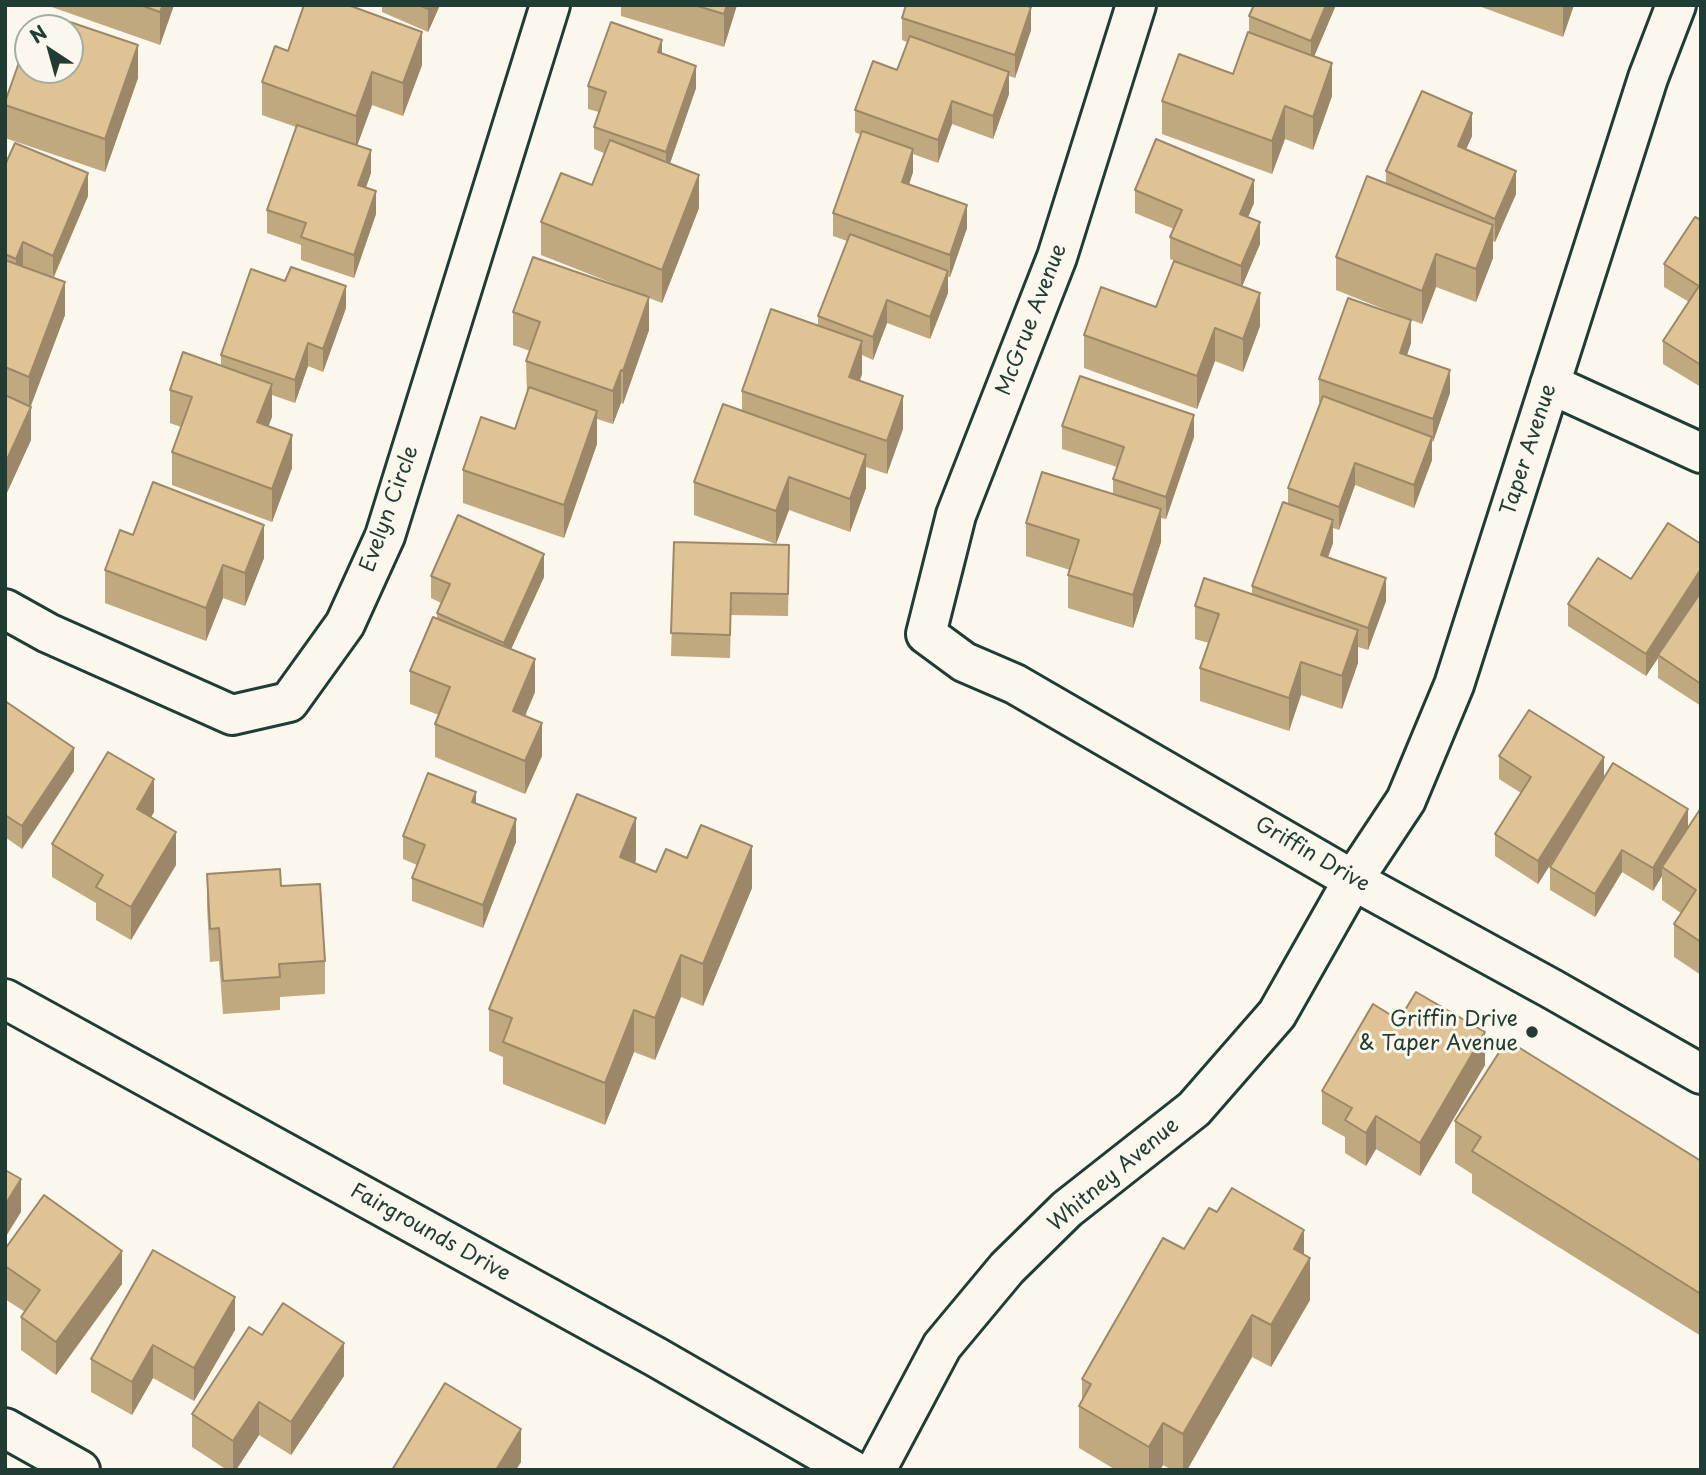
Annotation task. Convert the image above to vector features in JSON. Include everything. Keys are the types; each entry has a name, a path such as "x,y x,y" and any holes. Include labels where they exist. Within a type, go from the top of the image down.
{"street":[{"name":"Evelyn Circle","path":"5,609 48,633 232,715 289,702 345,624 385,536 550,5"},
{"name":"McGrue Avenue","path":"926,634 956,515 1057,257 1136,5"},
{"name":"Taper Avenue","path":"1353,880 1406,800 1454,685 1648,78 1676,5"},
{"path":"1550,384 1701,453"},
{"name":"Griffin Drive","path":"926,634 964,662 1015,684 1353,880 1701,1074"},
{"name":"Whitney Avenue","path":"876,1470 942,1346 1007,1268 1067,1209 1202,1100 1277,1014 1353,880"},
{"name":"Fairgrounds Drive","path":"5,999 656,1357 852,1470"},
{"path":"5,1428 80,1470"}],"building":[{"path":"140,5 163,5 160,12"},
{"path":"304,5 348,5 422,32 403,83 372,72 356,116 262,82 275,46 288,51"},
{"path":"694,5 727,5 724,14"},
{"path":"906,5 1031,7 1015,55 902,18"},
{"path":"1254,5 1326,5 1311,41 1249,16"},
{"path":"611,22 662,40 658,52 696,66 666,152 594,127 606,92 588,86"},
{"path":"84,27 138,45 105,139 5,105 14,77 14,84 84,84"},
{"path":"1248,32 1332,63 1313,117 1285,106 1272,141 1162,101 1179,54 1233,74"},
{"path":"910,36 1009,72 993,116 952,101 938,140 855,110 873,61 897,70"},
{"path":"1422,91 1472,113 1458,146 1516,171 1495,219 1386,171"},
{"path":"297,125 371,150 358,185 376,191 354,255 301,237 306,223 267,210"},
{"path":"862,131 913,149 902,182 967,205 950,255 833,213"},
{"path":"1156,139 1254,180 1240,214 1260,222 1241,266 1170,237 1182,210 1135,190"},
{"path":"610,140 699,175 662,270 541,222 561,173 592,185"},
{"path":"15,143 88,173 53,256 23,242 16,259 5,254 5,165"},
{"path":"1367,176 1493,225 1476,269 1436,254 1422,291 1336,257"},
{"path":"1695,217 1701,220 1701,365 1663,341 1699,286 1664,264"},
{"path":"850,234 948,271 930,317 887,300 873,337 818,316"},
{"path":"533,257 649,297 623,371 621,370 613,391 526,361 540,322 513,312"},
{"path":"5,260 65,282 29,377 5,367"},
{"path":"1174,261 1260,293 1243,339 1215,328 1197,376 1084,335 1101,287 1156,307"},
{"path":"291,267 346,286 323,349 308,343 295,380 221,355 251,269 285,281"},
{"path":"1348,298 1411,320 1400,353 1450,370 1433,419 1319,379"},
{"path":"771,309 862,341 849,377 903,396 887,441 742,391"},
{"path":"183,352 272,384 257,422 292,435 272,489 172,452 192,397 170,390"},
{"path":"1080,376 1194,415 1166,497 1113,479 1124,447 1062,426"},
{"path":"529,387 597,411 564,505 463,470 481,417 515,429"},
{"path":"5,395 31,407 5,464"},
{"path":"1323,396 1432,437 1414,485 1355,463 1339,507 1288,488"},
{"path":"723,404 866,455 850,499 789,477 776,511 694,482"},
{"path":"1042,472 1161,509 1133,595 1068,575 1079,540 1026,523"},
{"path":"153,482 264,525 245,573 223,565 206,608 105,570 120,530 133,535"},
{"path":"1283,502 1333,520 1321,555 1386,578 1368,628 1252,586"},
{"path":"458,515 544,554 504,643 437,613 450,584 431,576"},
{"path":"1668,523 1701,544 1701,569 1646,654 1568,604 1598,558 1631,579"},
{"path":"674,542 789,545 788,594 731,593 730,635 671,633"},
{"path":"1204,578 1358,630 1342,676 1301,662 1289,698 1200,668 1219,614 1195,606"},
{"path":"1701,592 1701,684 1658,655"},
{"path":"433,617 535,659 513,711 542,723 525,761 435,724 450,687 410,671"},
{"path":"5,701 74,748 22,826 5,815"},
{"path":"1529,710 1604,757 1538,861 1495,834 1531,777 1499,756"},
{"path":"108,752 154,779 137,809 176,832 131,907 96,887 103,875 52,844"},
{"path":"1613,763 1688,809 1653,868 1622,850 1595,894 1550,867"},
{"path":"428,773 476,792 472,802 516,819 483,905 412,878 425,845 403,836"},
{"path":"577,794 636,818 620,857 656,872 666,849 687,858 701,825 752,846 703,964 681,955 655,1018 634,1010 605,1083 503,1042 512,1018 489,1009"},
{"path":"1701,808 1701,942 1674,924 1696,890 1662,867"},
{"path":"280,869 281,886 320,884 325,961 279,964 280,977 223,981 219,928 210,929 207,874"},
{"path":"1416,992 1485,1032 1420,1143 1376,1116 1366,1133 1345,1120 1352,1108 1322,1091 1373,1004 1399,1020"},
{"path":"1507,1040 1701,1161 1701,1294 1472,1151 1481,1137 1455,1121"},
{"path":"5,1170 21,1179 5,1205"},
{"path":"1232,1188 1304,1230 1294,1249 1310,1258 1271,1325 1252,1315 1183,1434 1163,1423 1149,1447 1079,1406 1091,1384 1082,1379 1163,1238 1184,1249 1209,1208 1217,1212"},
{"path":"44,1195 122,1251 56,1342 21,1317 40,1290 5,1266 5,1249"},
{"path":"153,1250 235,1297 194,1368 153,1345 132,1382 91,1359"},
{"path":"283,1303 344,1343 291,1422 259,1402 233,1441 192,1414 249,1327 262,1335"},
{"path":"445,1383 521,1429 496,1470 392,1470"}],"place":[{"name":"Griffin Drive & Taper Avenue","path":"1532,1032"}]}
